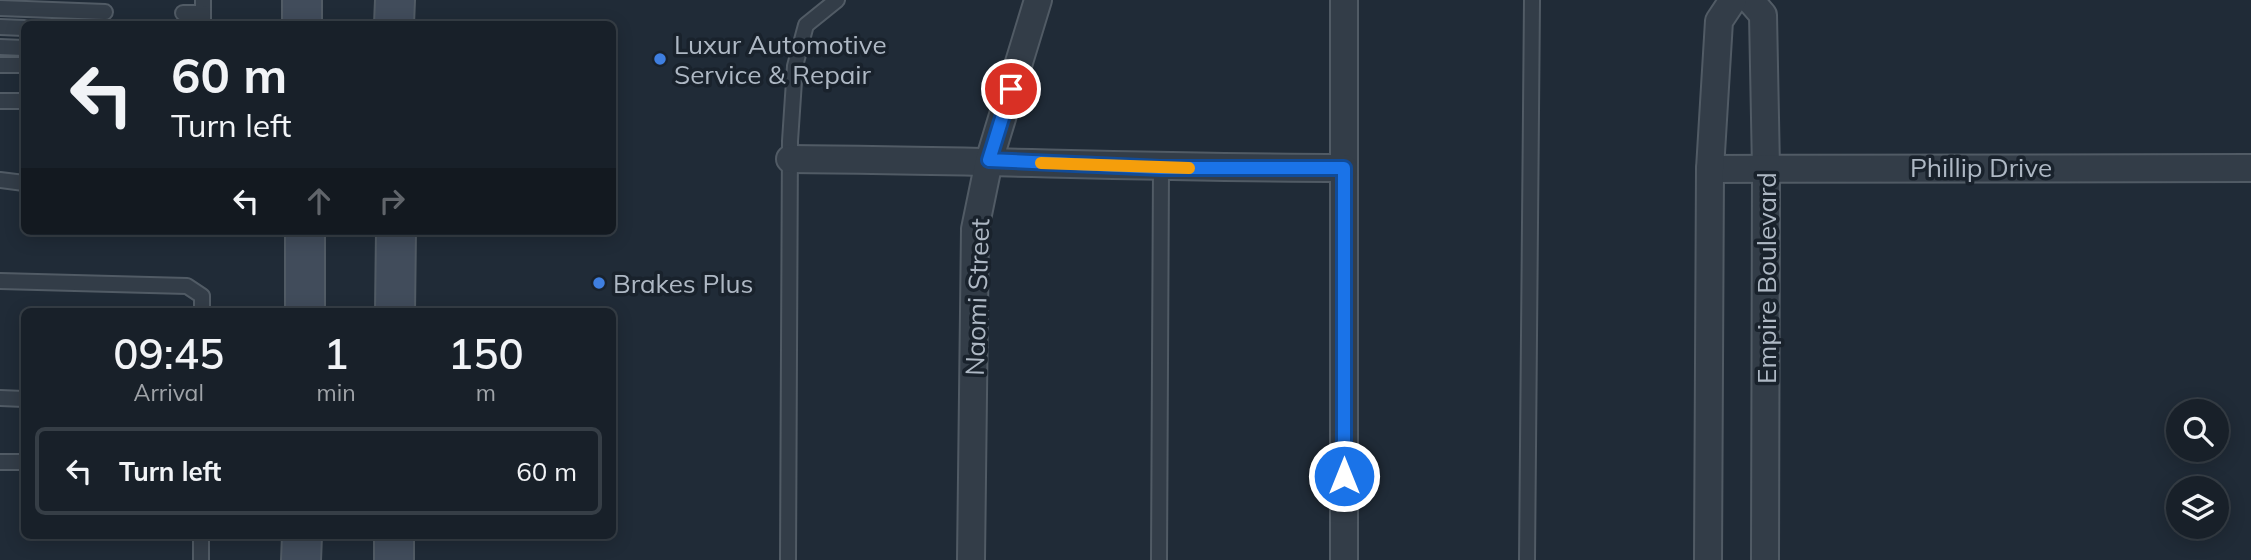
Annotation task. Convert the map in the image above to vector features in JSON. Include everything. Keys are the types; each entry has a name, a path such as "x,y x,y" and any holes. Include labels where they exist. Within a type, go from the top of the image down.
{"main road":[{"path":"302,0 302,21"},
{"path":"394,21 395,0"},
{"path":"304,235 306,308"},
{"path":"395,308 396,235"},
{"path":"301,560 302,539"},
{"path":"394,539 394,560"}],"street":[{"name":"Naomi Street","path":"971,560 975,229 989,160 1038,0"},
{"path":"1344,0 1344,560"},
{"path":"1708,560 1710,169 1718,21 1733,0"},
{"name":"Empire Boulevard","path":"1750,0 1763,15 1766,169 1765,560"},
{"path":"790,159 989,160 1161,168 1344,168"},
{"name":"Phillip Drive","path":"1710,169 2251,168"}],"lane":[{"path":"25,9 47,0"},
{"path":"788,560 790,159 795,66 806,25 837,0"},
{"path":"1527,560 1532,0"},
{"path":"0,8 105,12"},
{"path":"183,13 203,12"},
{"path":"0,27 21,28"},
{"path":"0,47 21,48"},
{"path":"0,65 21,65"},
{"path":"0,101 21,101"},
{"path":"1158,560 1161,168"},
{"path":"0,180 21,183"},
{"path":"0,281 187,286 202,296 202,308"},
{"path":"0,398 21,399"},
{"path":"0,462 21,462"},
{"path":"201,539 201,560"}],"slow traffic":[{"path":"1041,163 1189,168"}],"place":[{"name":"Luxur Automotive Service & Repair","path":"660,59"},
{"name":"Brakes Plus","path":"599,283"}],"route":[{"path":"1011,89 989,160 1161,168 1344,168 1344,476"}]}
